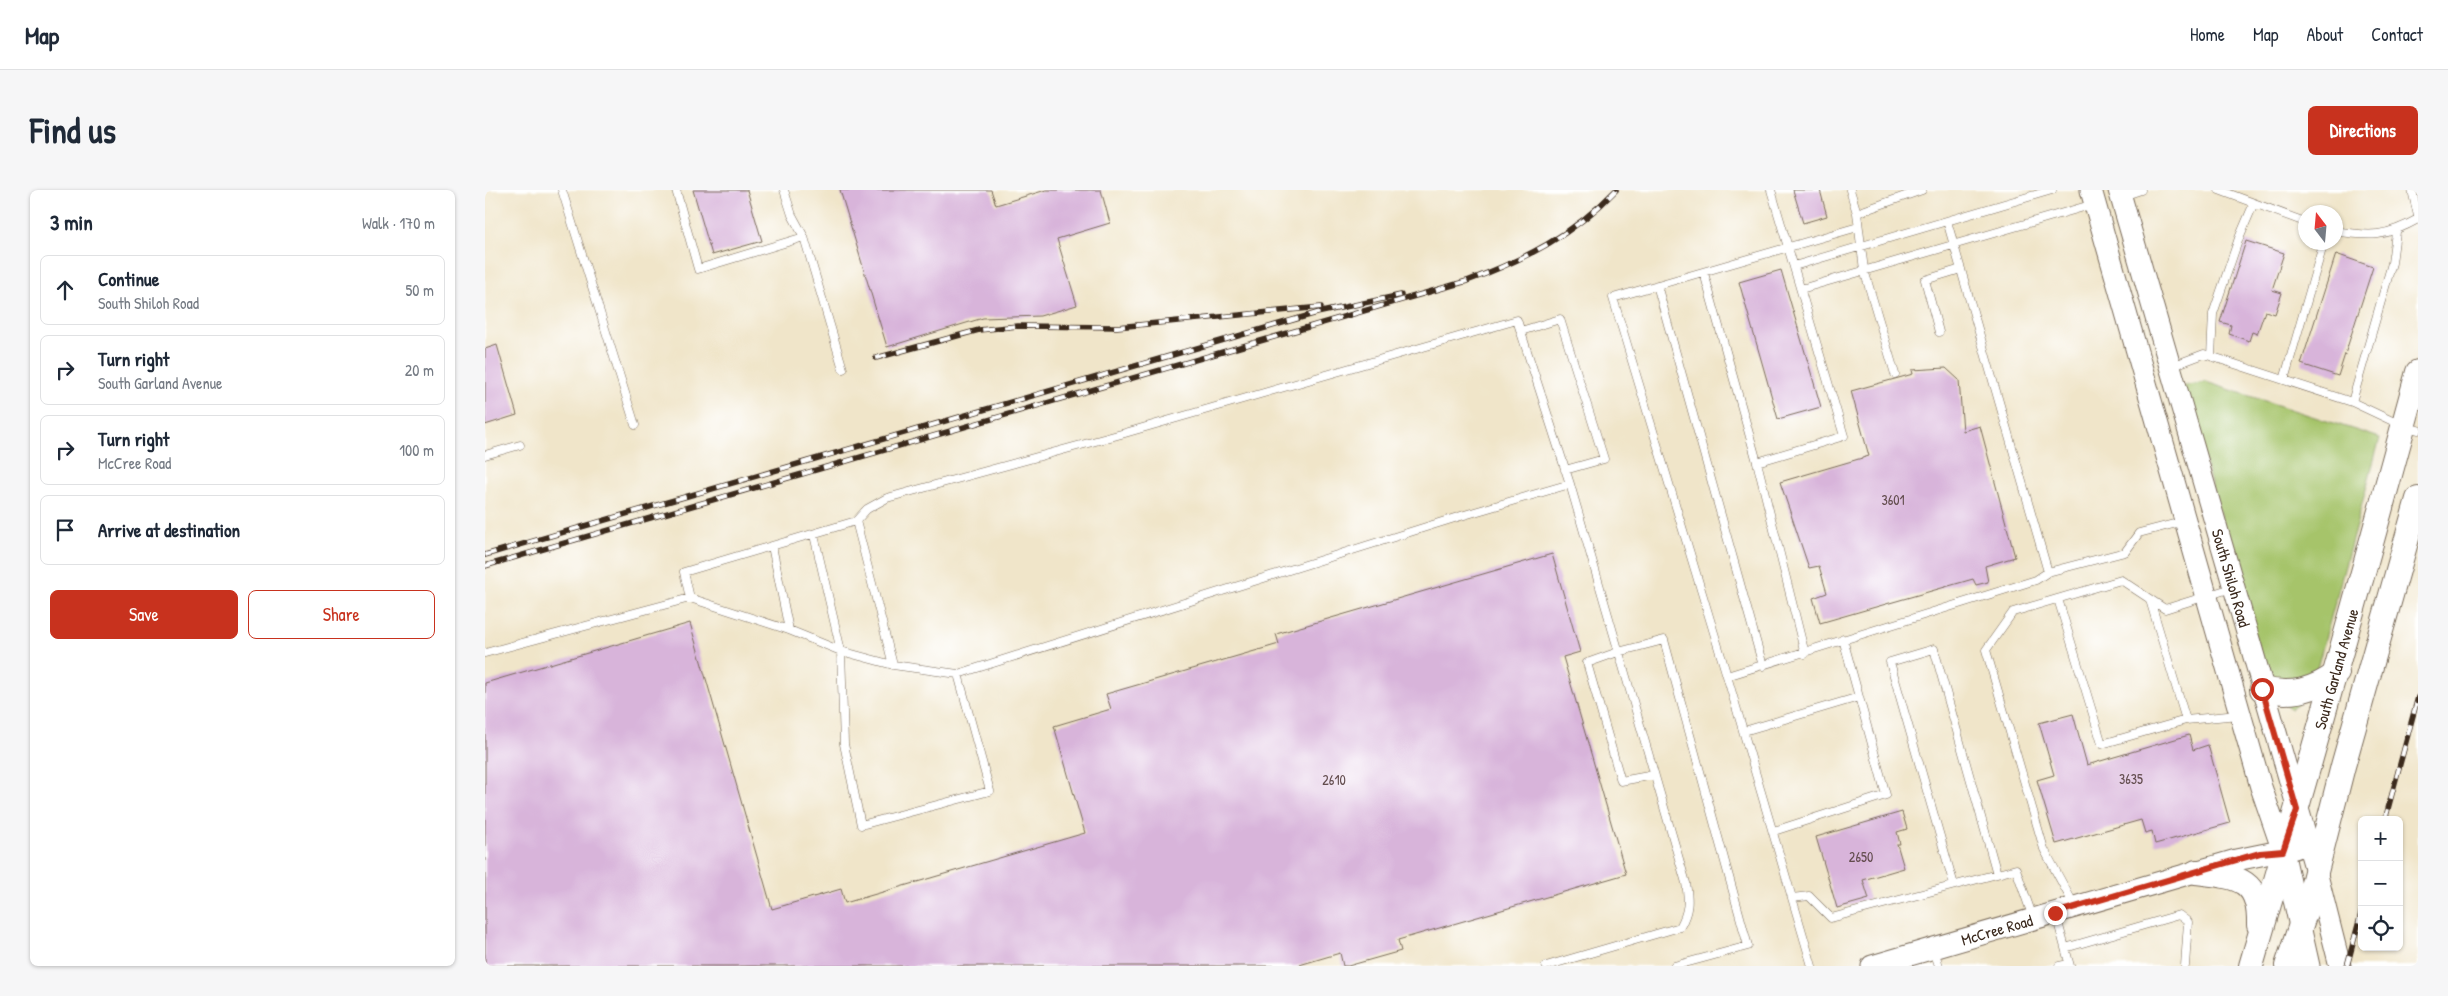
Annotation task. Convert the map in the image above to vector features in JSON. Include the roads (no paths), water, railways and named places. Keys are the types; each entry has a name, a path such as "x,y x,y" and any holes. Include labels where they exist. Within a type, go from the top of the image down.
{"main road":[{"path":"2093,197 2127,192"},
{"name":"South Shiloh Road","path":"2127,192 2170,367 2297,810 2316,842"},
{"name":"South Shiloh Road","path":"2093,197 2261,787 2283,851 2309,966"},
{"name":"South Garland Avenue","path":"2251,966 2283,851 2297,810 2411,428 2418,372"},
{"name":"South Garland Avenue","path":"2287,966 2301,930 2316,871 2316,842 2418,499"},
{"path":"2262,689 2273,692 2296,692 2318,686 2337,673"},
{"name":"McCree Road","path":"1871,966 1937,957 2033,919 2260,853 2283,851 2316,842"},
{"path":"2316,871 2340,966"},
{"path":"2195,872 2225,875 2249,885 2256,895 2259,907 2259,938"}],"lane":[{"path":"563,190 635,426"},
{"path":"676,190 698,269 804,237"},
{"path":"784,190 792,215 804,237 843,369"},
{"path":"1757,462 1843,436 1771,190"},
{"path":"1850,190 1857,213 1864,270 1895,374"},
{"path":"1857,213 1902,193 1922,190"},
{"path":"1794,266 2053,190"},
{"path":"2219,190 2298,219"},
{"path":"2343,232 2364,236 2396,232 2418,218 2412,190"},
{"path":"1801,289 1954,244 2093,197"},
{"path":"2211,356 2213,314 2239,238 2254,203"},
{"path":"1947,221 2049,572"},
{"path":"1811,966 1744,731 1613,298 1858,227"},
{"path":"2352,402 2392,263 2396,232"},
{"path":"2284,380 2322,250"},
{"path":"1939,332 1925,280 1961,269"},
{"path":"1704,273 1757,462 1805,654"},
{"path":"1657,286 1763,666"},
{"path":"1521,331 1560,319 1604,459 1565,470"},
{"path":"690,598 684,572 856,521 867,509 887,498 1125,433 1517,320 1570,484 1686,884 1689,902 1687,915 1680,927 1546,966"},
{"path":"2170,367 2203,354 2211,356 2352,402 2411,428"},
{"path":"485,455 520,445"},
{"path":"485,653 690,598 789,630 841,651 893,665 957,674 1441,522 1570,484"},
{"path":"856,521 893,665"},
{"path":"1727,676 1805,654 1843,639 2037,580 2049,572 2125,552 2139,533 2186,521"},
{"path":"814,535 841,651 844,744 861,825 990,791 957,674"},
{"path":"772,546 789,630"},
{"path":"2059,966 2069,965 2065,948 2065,910 2044,849 1986,650 2013,612 2121,580 2165,609 2233,588"},
{"path":"2058,599 2101,744 2186,720 2241,714"},
{"path":"2150,600 2186,720"},
{"path":"1773,831 1886,795 1843,639"},
{"path":"1654,775 1621,781 1587,664 1618,652 1664,640 1748,946 1674,966"},
{"path":"1954,885 1890,662 1934,649 1997,874"},
{"path":"1744,731 1859,697"},
{"path":"1792,898 1809,896 1831,918 2015,869 2033,919"},
{"path":"2065,948 2179,916 2188,922 2185,966"}],"railway":[{"path":"485,566 1467,281 1509,264 1547,244 1582,221 1616,190"},
{"path":"485,555 1317,313 1401,295"},
{"path":"876,358 979,330 1018,326 1117,327 1321,307"},
{"path":"2386,816 2418,697"},
{"path":"2347,966 2358,925"}]}
